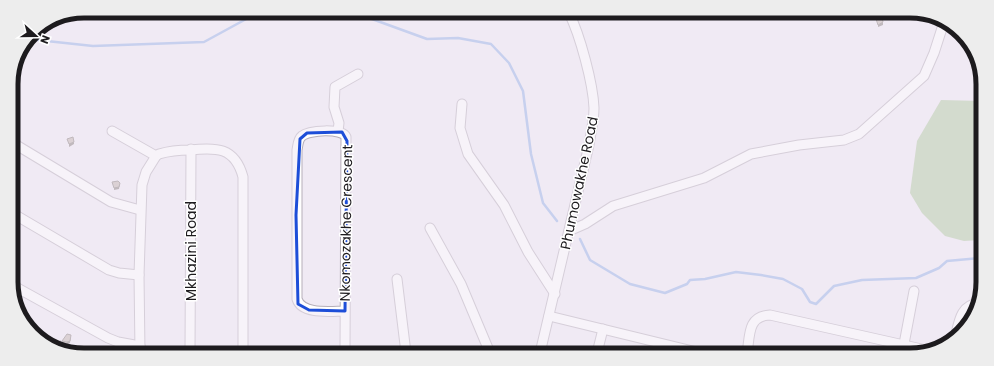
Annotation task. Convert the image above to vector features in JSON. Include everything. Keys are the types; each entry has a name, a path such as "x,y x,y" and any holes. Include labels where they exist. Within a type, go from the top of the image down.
{"street":[{"name":"Phumowakhe Road","path":"541,348 589,144 594,108 579,38 571,18"},
{"path":"569,231 585,224 613,206 704,178 751,154 799,145 844,140 859,134 924,76 934,53 942,27"},
{"path":"338,131 339,123 334,107 335,87 358,74"},
{"path":"462,104 460,128 468,154 504,205 528,252 555,294"},
{"path":"112,131 156,156"},
{"name":"Nkomozakhe Crescent","path":"345,311 304,308 298,304 298,144 303,135 308,133 338,131 345,134 347,141 345,348"},
{"path":"18,147 111,202 140,210"},
{"path":"140,348 140,210 142,185 146,172 156,156 166,152 212,148 227,152 238,164 241,170 243,195 243,348"},
{"name":"Mkhazini Road","path":"190,348 191,150"},
{"path":"18,217 109,270 119,273 139,275"},
{"path":"430,228 461,284 488,348"},
{"path":"397,279 405,348"},
{"path":"19,289 108,338 137,348"},
{"path":"904,344 914,291"},
{"path":"957,328 965,309 971,305"},
{"path":"748,348 752,323 759,316 765,315 780,316 917,348"},
{"path":"550,316 681,348"},
{"path":"598,348 603,329"}],"highlighted area":[{"path":"342,132 347,141 345,311 309,310 298,304 296,215 300,139 307,133"}],"green space":[{"path":"941,100 976,101 976,240 964,241 945,236 922,213 910,193 917,141"}],"building":[{"path":"882,18 883,22 878,25 876,19"},
{"path":"73,137 74,142 69,144 67,139"},
{"path":"118,181 120,183 119,187 114,188 112,182"},
{"path":"67,334 71,335 70,341 62,341"}],"waterway":[{"path":"35,40 93,46 204,42 248,18"},
{"path":"370,18 427,39 458,38 491,44 509,63 523,91 531,154 543,203 557,221"},
{"path":"580,239 590,260 630,284 665,293 687,284 690,280 705,279 736,272 783,279 802,289 810,302 816,304 834,286 862,280 916,278 939,268 947,261 976,258"}]}
